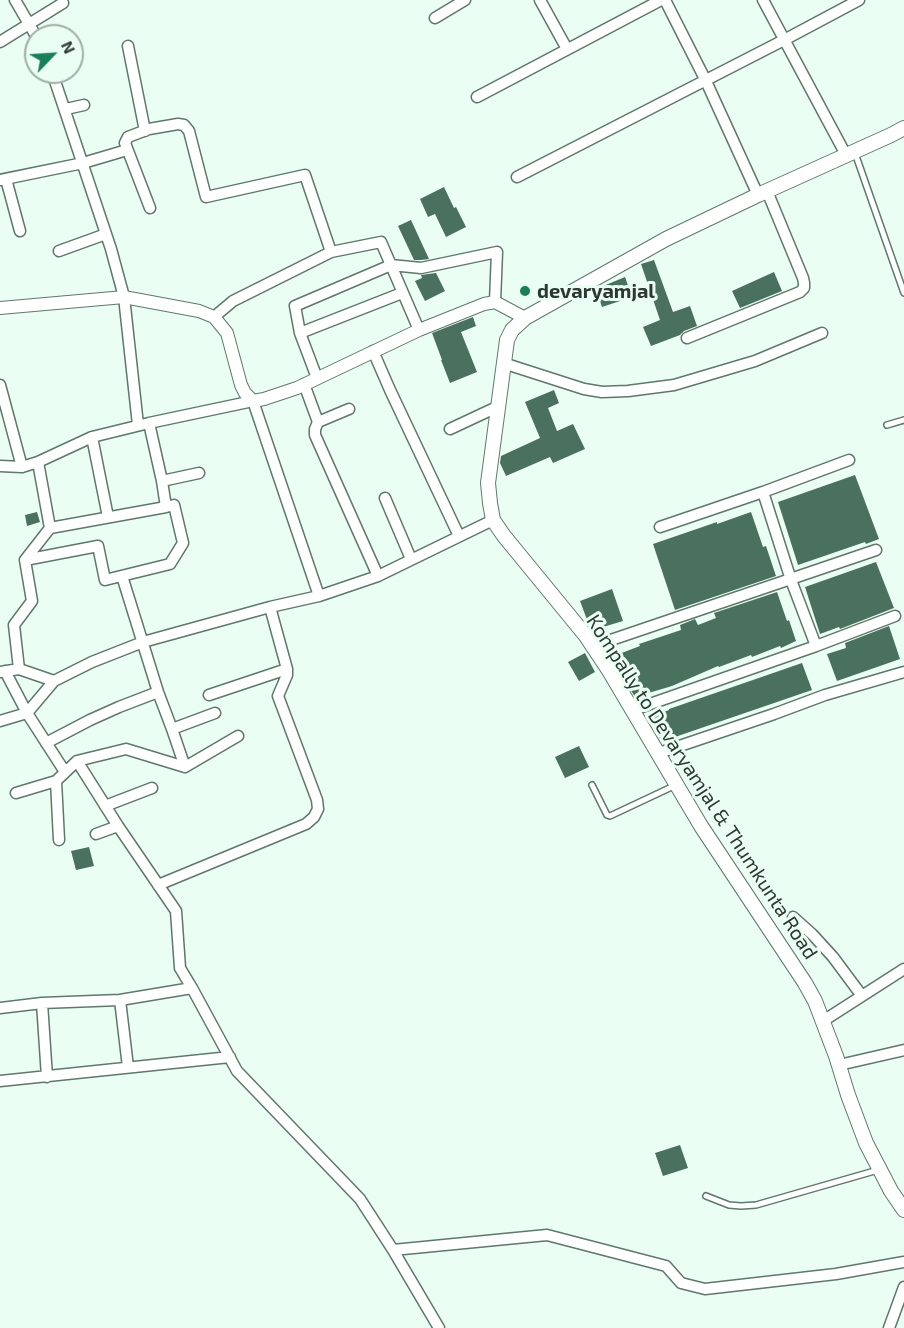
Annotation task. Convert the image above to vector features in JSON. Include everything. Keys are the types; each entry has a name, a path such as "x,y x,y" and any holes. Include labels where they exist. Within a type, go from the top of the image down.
{"main road":[{"name":"Kompally to Devaryamjal & Thumkunta Road","path":"904,128 666,239 525,318 512,330 507,340 489,483 494,520 504,536 586,636 678,784 701,826 805,983 823,1021 866,1143 891,1191 904,1210"}],"street":[{"path":"15,0 29,24 63,3"},
{"path":"435,18 465,0"},
{"path":"540,0 567,49"},
{"path":"477,97 663,0 762,193 804,284 800,292 687,338"},
{"path":"763,0 850,154"},
{"path":"517,177 859,0"},
{"path":"0,42 24,27"},
{"path":"128,46 145,131"},
{"path":"57,84 106,234 124,297 143,424 162,481 166,507"},
{"path":"66,109 84,105"},
{"path":"150,208 125,143 128,138 145,131 178,124 184,125 189,131 206,197 305,175 331,252"},
{"path":"20,231 3,179 83,164 127,150"},
{"path":"59,252 106,234"},
{"path":"214,317 233,301 331,252 381,242 419,330"},
{"path":"317,378 300,333 295,306 391,265 421,268 498,252 495,302"},
{"path":"300,333 402,292"},
{"path":"0,308 124,297 199,310 214,317 227,333 241,385 253,401 319,596"},
{"path":"0,466 22,467 92,437 286,392 419,330 484,304 495,302 525,318"},
{"path":"503,363 584,389 602,392 628,391 674,385 755,361 822,333"},
{"path":"373,351 459,536"},
{"path":"304,384 318,423"},
{"path":"0,385 22,467"},
{"path":"450,429 497,407"},
{"path":"349,409 318,423 315,435 378,576"},
{"path":"92,437 108,518"},
{"path":"660,527 849,460"},
{"path":"38,462 50,528"},
{"path":"162,481 199,473"},
{"path":"763,492 791,580 816,646"},
{"path":"385,498 411,560"},
{"path":"19,669 14,625 32,600 25,560 50,528 174,505 183,543 170,564 105,580 98,546 25,560"},
{"path":"0,721 27,713 54,681 92,662 143,642 319,596 378,576 494,520"},
{"path":"608,641 876,550"},
{"path":"122,576 184,767"},
{"path":"158,885 306,824 314,817 318,809 317,800 278,696 287,675 287,669 270,607"},
{"path":"633,710 895,616"},
{"path":"54,681 19,669 3,672 65,772"},
{"path":"209,695 287,669"},
{"path":"658,753 825,695 904,672"},
{"path":"46,743 100,716 158,692"},
{"path":"172,729 215,713"},
{"path":"16,793 56,781 77,761 126,749 184,767 238,736"},
{"path":"77,761 117,826 176,911 180,968 237,1071 360,1199 439,1328"},
{"path":"56,781 60,840"},
{"path":"105,806 152,788"},
{"path":"96,834 117,826"},
{"path":"793,917 833,957 862,996"},
{"path":"823,1021 904,969"},
{"path":"0,1008 42,1003 120,1000 192,988"},
{"path":"120,1000 128,1067"},
{"path":"42,1003 47,1077"},
{"path":"839,1065 904,1050"},
{"path":"0,1081 230,1058"},
{"path":"393,1250 548,1235 666,1266 681,1283 705,1289 836,1274 904,1262"},
{"path":"889,1328 904,1287"}],"lane":[{"path":"850,154 904,293"},
{"path":"887,425 904,420"},
{"path":"592,785 607,815 614,816 678,784"},
{"path":"706,1196 729,1205 756,1205 880,1170"}],"building":[{"path":"444,187 466,227 446,237 435,214 428,217 420,199"},
{"path":"411,220 429,259 414,260 398,226"},
{"path":"654,260 673,312 690,306 697,326 651,346 643,327 660,320 641,264"},
{"path":"774,272 782,291 740,308 732,291"},
{"path":"436,273 445,291 425,301 415,281 422,278 421,275"},
{"path":"625,277 632,297 602,307 596,289"},
{"path":"473,317 476,326 461,332 477,372 450,383 432,333"},
{"path":"554,390 559,403 548,408 557,431 573,424 585,449 553,463 550,457 506,476 500,463 501,456 540,438 525,402"},
{"path":"855,475 879,539 798,565 778,502"},
{"path":"37,512 40,522 27,526 25,515"},
{"path":"751,512 776,576 675,610 653,544"},
{"path":"876,562 894,608 840,629 839,627 820,634 805,587"},
{"path":"612,589 623,621 593,630 580,601"},
{"path":"777,592 796,641 781,648 780,646 752,657 751,655 718,666 672,686 635,697 611,658 640,646 639,644 681,630 680,625 695,619 698,625 716,618 714,613"},
{"path":"889,626 900,659 837,681 827,654 846,648 845,643"},
{"path":"585,653 595,672 579,681 568,662"},
{"path":"802,663 812,690 662,743 652,716"},
{"path":"579,746 589,767 565,778 555,757"},
{"path":"89,847 94,866 76,870 71,851"},
{"path":"680,1145 688,1168 663,1176 655,1153"}],"place":[{"name":"devaryamjal","path":"525,291"}]}
